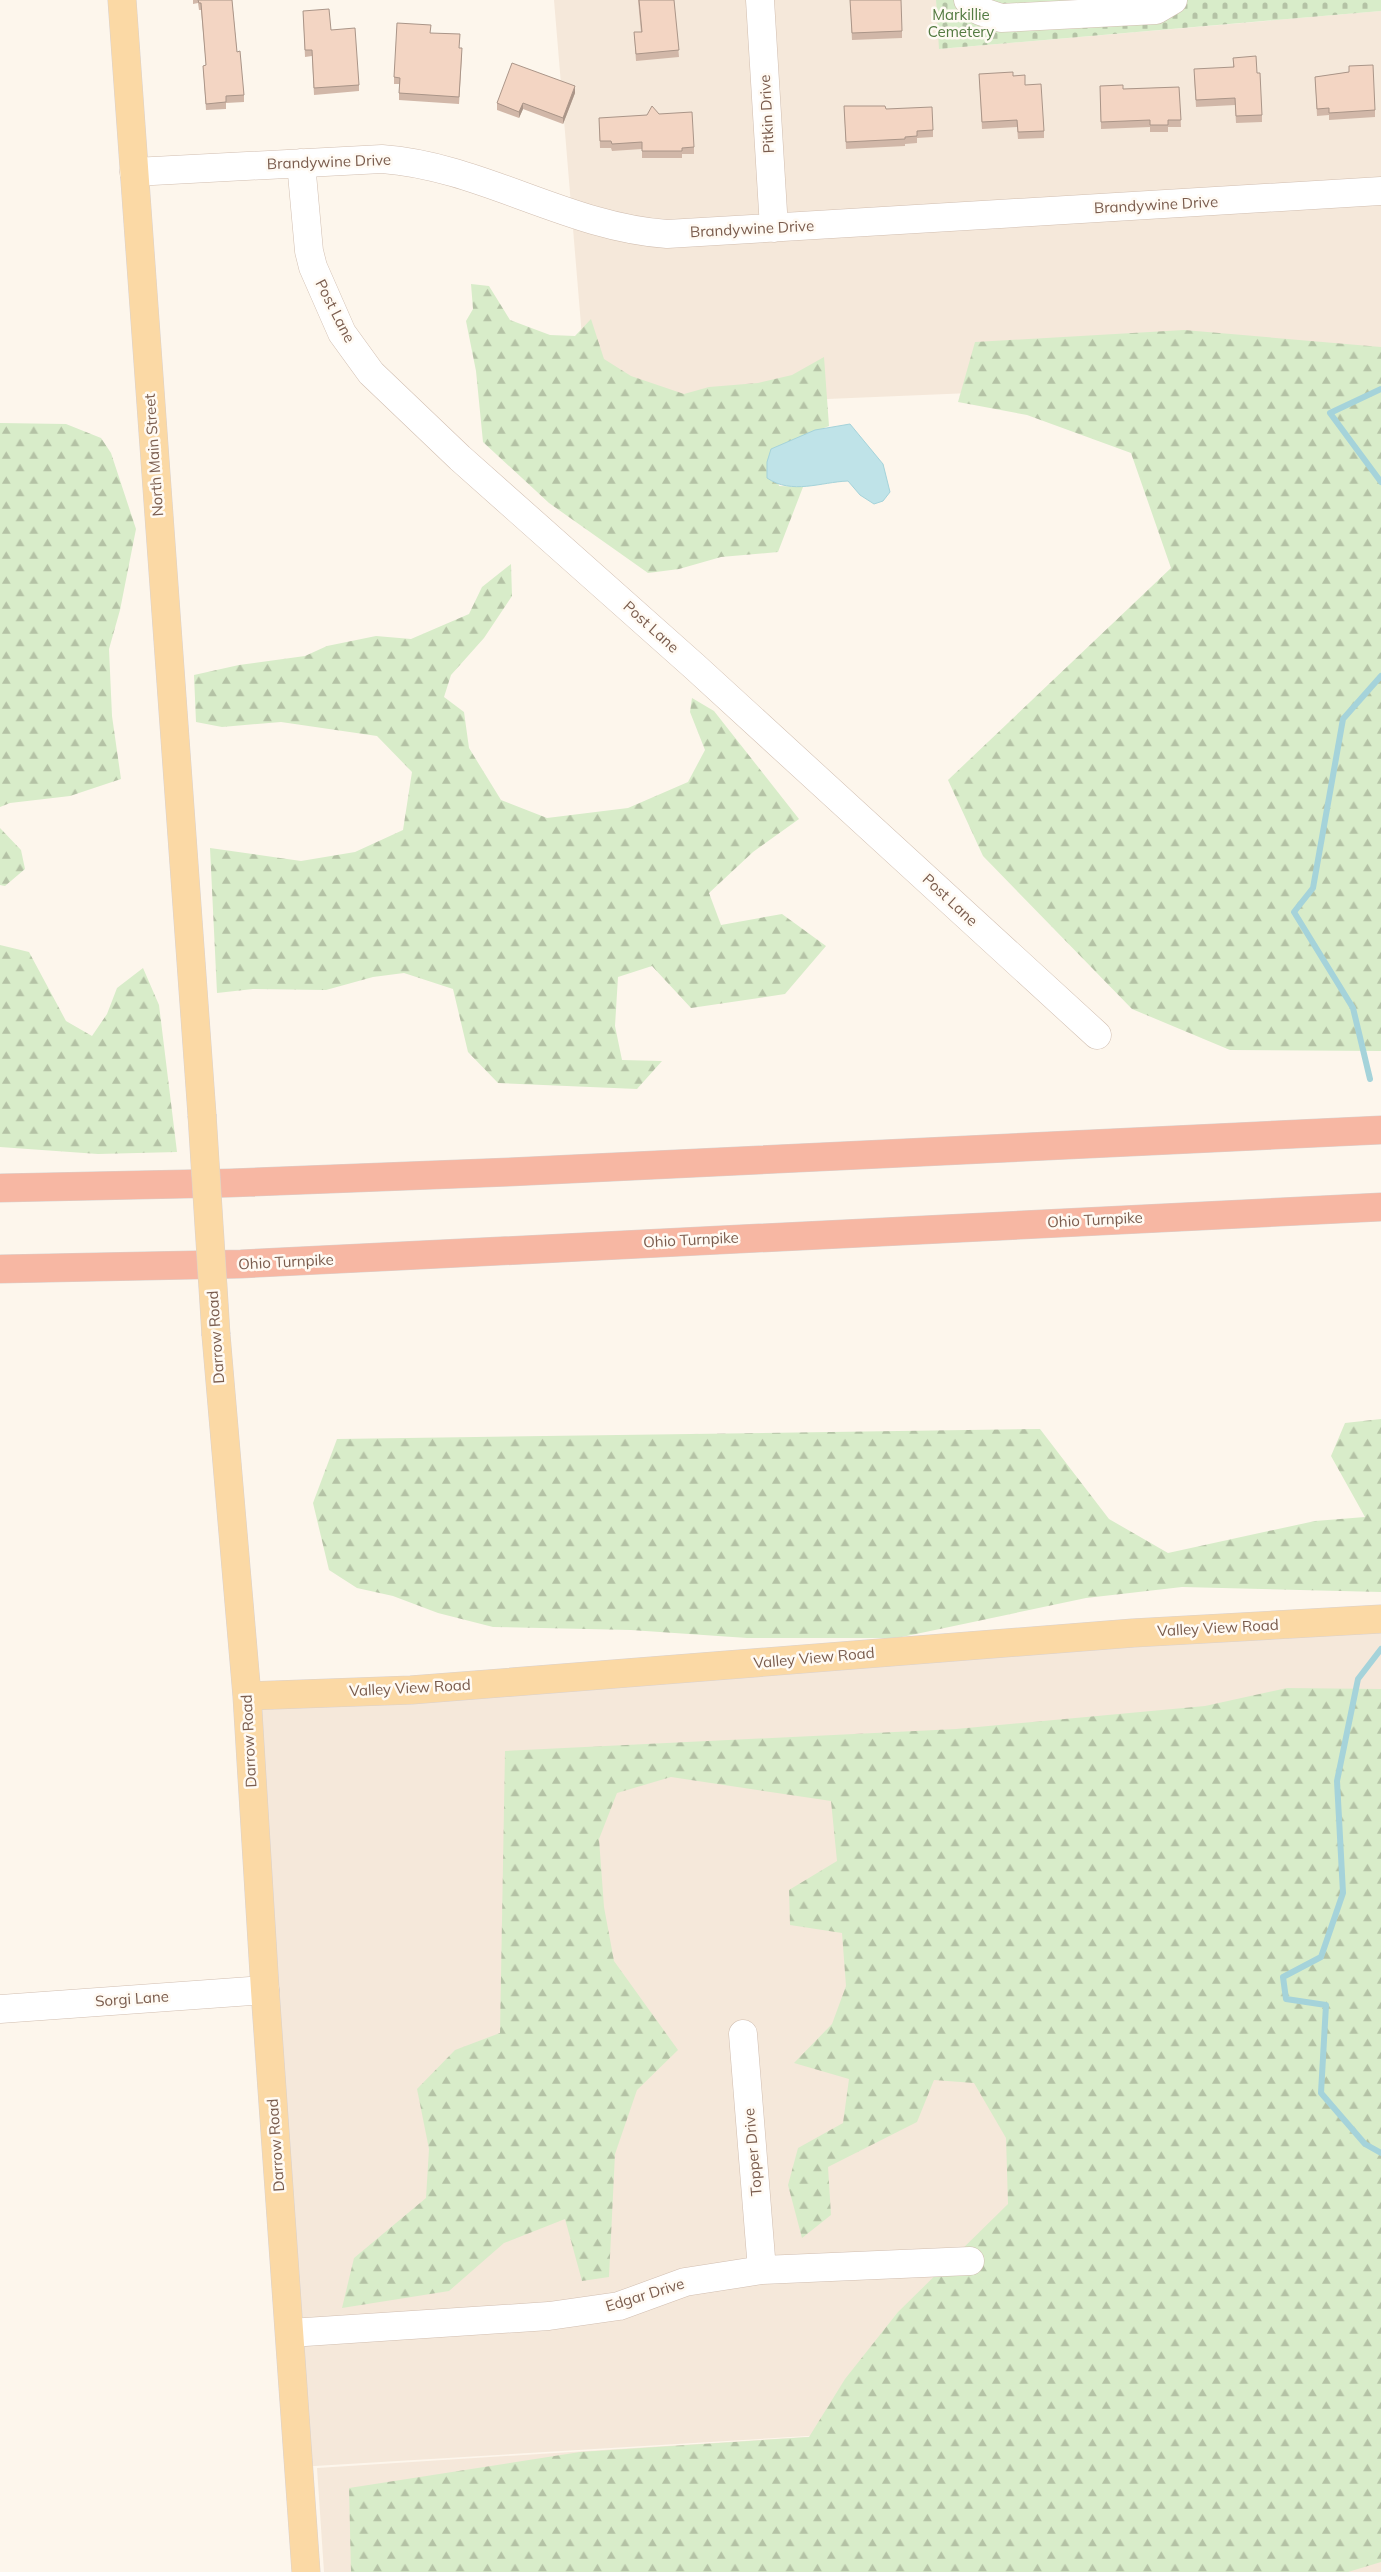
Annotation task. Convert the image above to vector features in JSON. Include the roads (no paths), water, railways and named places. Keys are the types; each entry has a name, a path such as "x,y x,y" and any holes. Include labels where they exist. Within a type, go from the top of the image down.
{"highway":[{"path":"0,1188 230,1183 509,1172 1381,1130"},
{"name":"Ohio Turnpike","path":"0,1269 241,1264 1381,1206"}],"main road":[{"name":"North Main Street","path":"122,0 170,694 189,910"},
{"name":"Darrow Road","path":"189,910 216,1335 247,1696 265,1990 308,2570"},
{"name":"Valley View Road","path":"247,1696 411,1690 1133,1633 1381,1619"}],"street":[{"name":"Pitkin Drive","path":"760,0 774,228"},
{"path":"968,0 980,12 1001,18 1156,10 1173,0"},
{"name":"Brandywine Drive","path":"134,172 382,159 411,161 451,170 576,216 636,232 667,234 1381,191"},
{"name":"Post Lane","path":"301,163 309,251 313,267 342,333 372,373 460,458 701,672 1097,1035"},
{"name":"Sorgi Lane","path":"0,2009 265,1990"},
{"name":"Topper Drive","path":"743,2034 762,2270"},
{"name":"Edgar Drive","path":"290,2333 549,2316 619,2306 685,2282 762,2270 970,2262"}],"water":[{"path":"850,424 883,464 890,492 883,501 874,504 860,495 848,481 796,487 786,486 767,478 767,462 771,449 815,430"}],"waterway":[{"path":"1381,389 1330,413 1381,482"},
{"path":"1370,1079 1353,1008 1294,912 1313,888 1343,719 1381,676"},
{"path":"1381,1649 1358,1679 1337,1781 1343,1893 1321,1957 1283,1977 1286,1999 1326,2005 1321,2093 1365,2144 1381,2153"}],"park label":[{"name":"Markillie Cemetery","path":"961,24"}]}
